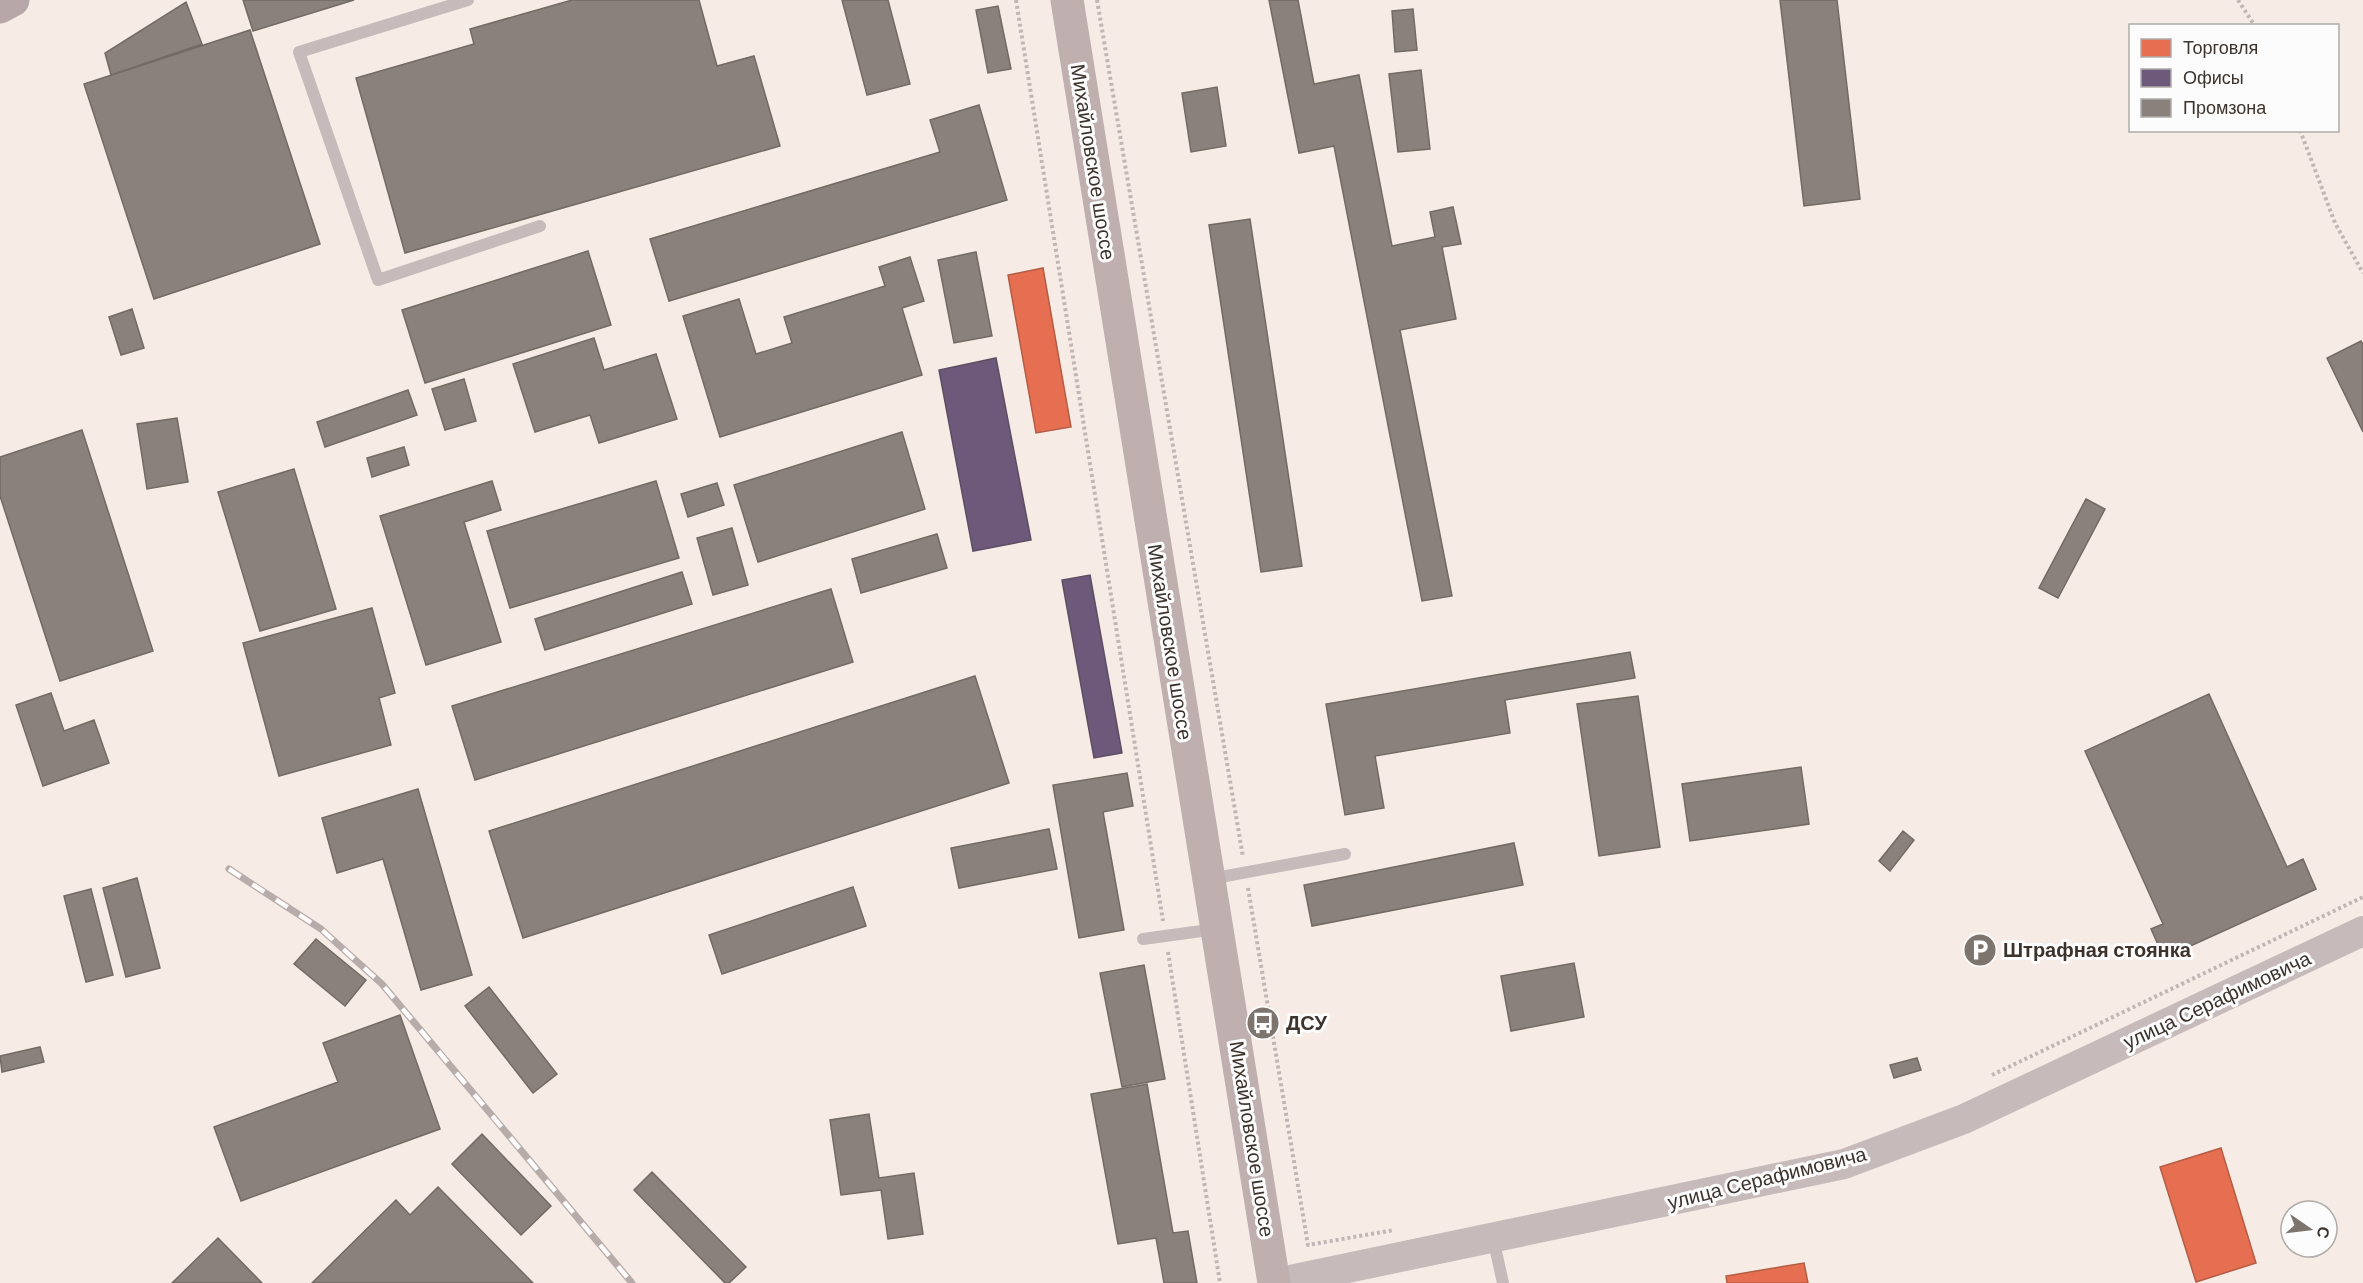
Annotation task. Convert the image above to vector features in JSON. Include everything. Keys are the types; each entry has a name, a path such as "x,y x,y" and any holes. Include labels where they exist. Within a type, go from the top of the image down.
{"main road":[{"path":"0,7 13,0"},
{"name":"Михайловское шоссе","path":"1067,0 1275,1283"}],"street":[{"name":"улица Серафимовича","path":"1275,1283 1844,1164 1964,1119 2363,931"}],"lane":[{"path":"468,0 299,52 378,280 540,226"},
{"path":"1209,879 1345,854"},
{"path":"1143,939 1218,929"},
{"path":"1493,1238 1503,1283"}],"path":[{"path":"1016,0 1220,1283"},
{"path":"1097,0 1308,1245 1402,1229"},
{"path":"2238,0 2254,24"},
{"path":"2301,132 2335,223 2363,273"},
{"path":"1988,1077 2363,897"}],"building: Торговля":[{"path":"1043,268 1071,427 1036,433 1008,275"},
{"path":"2221,1148 2256,1263 2196,1282 2160,1167"},
{"path":"1804,1263 1808,1283 1727,1283 1726,1276"}],"building: Офисы":[{"path":"996,358 1031,540 973,551 939,370"},
{"path":"1090,575 1122,753 1094,758 1062,580"}],"building: Промзона":[{"path":"243,0 354,0 253,31"},
{"path":"572,0 699,0 717,66 754,56 780,146 405,253 356,78 474,44 470,29"},
{"path":"842,0 888,0 910,84 867,95"},
{"path":"1269,0 1298,0 1314,84 1359,75 1392,246 1435,237 1430,212 1453,207 1461,244 1442,247 1456,319 1400,330 1452,596 1422,601 1334,146 1299,153"},
{"path":"1780,0 1837,0 1860,199 1804,206"},
{"path":"186,2 202,44 111,75 105,53"},
{"path":"998,6 1011,69 988,73 976,10"},
{"path":"1413,9 1417,50 1395,52 1392,11"},
{"path":"250,30 320,244 154,299 84,84"},
{"path":"1421,70 1430,149 1398,152 1389,74"},
{"path":"1217,87 1226,146 1191,152 1182,93"},
{"path":"979,105 1007,200 669,301 650,239 940,152 930,120"},
{"path":"1250,219 1302,566 1261,572 1209,225"},
{"path":"588,251 611,325 425,383 402,310"},
{"path":"976,252 992,336 954,343 938,260"},
{"path":"910,257 924,301 902,308 922,375 720,437 683,316 739,299 756,354 792,343 784,317 885,286 879,267"},
{"path":"132,309 144,348 121,355 109,317"},
{"path":"594,338 604,370 656,354 677,419 599,443 590,415 535,432 513,364"},
{"path":"2361,341 2363,344 2363,432 2327,358"},
{"path":"464,379 476,421 445,430 432,389"},
{"path":"408,390 417,415 325,447 317,422"},
{"path":"177,418 188,482 147,489 137,424"},
{"path":"82,430 153,651 60,681 0,496 0,457"},
{"path":"902,432 925,509 758,562 734,485"},
{"path":"404,447 409,465 372,477 367,458"},
{"path":"294,469 336,609 260,631 218,492"},
{"path":"492,481 501,510 464,522 501,642 426,665 380,516"},
{"path":"656,481 679,558 510,608 487,531"},
{"path":"717,483 724,505 688,517 681,494"},
{"path":"2086,499 2105,509 2058,598 2039,588"},
{"path":"732,528 748,585 713,595 697,538"},
{"path":"937,534 947,568 861,593 852,559"},
{"path":"682,572 692,604 545,650 535,619"},
{"path":"831,589 853,662 475,780 452,706"},
{"path":"372,608 395,693 379,698 391,745 279,776 243,643"},
{"path":"1630,652 1635,678 1505,700 1510,733 1375,756 1384,808 1345,815 1326,704"},
{"path":"975,676 1009,783 523,938 489,831"},
{"path":"51,693 64,731 94,720 109,763 43,786 16,705"},
{"path":"2209,694 2287,867 2303,859 2316,889 2164,958 2151,929 2163,924 2085,751"},
{"path":"1638,696 1660,847 1599,856 1577,704"},
{"path":"1801,767 1809,824 1690,841 1682,784"},
{"path":"1127,773 1133,806 1103,812 1124,930 1079,938 1053,785"},
{"path":"418,789 472,975 421,990 383,859 337,873 322,818"},
{"path":"1049,829 1057,869 959,888 951,848"},
{"path":"1903,831 1914,840 1890,871 1879,861"},
{"path":"1514,843 1523,885 1312,926 1304,885"},
{"path":"137,878 160,968 126,977 103,888"},
{"path":"853,887 866,926 722,974 709,935"},
{"path":"91,889 113,975 86,982 64,896"},
{"path":"316,939 366,980 345,1006 294,964"},
{"path":"1574,963 1584,1017 1511,1031 1501,976"},
{"path":"1144,965 1165,1079 1122,1087 1100,973"},
{"path":"489,987 557,1074 533,1093 465,1006"},
{"path":"400,1015 440,1129 241,1201 214,1127 338,1082 323,1043"},
{"path":"40,1047 44,1062 2,1072 0,1056"},
{"path":"1917,1058 1921,1070 1894,1078 1890,1065"},
{"path":"1147,1084 1173,1233 1188,1231 1197,1283 1164,1283 1156,1238 1118,1244 1091,1094"},
{"path":"869,1114 879,1178 914,1173 923,1234 888,1239 881,1190 841,1195 830,1120"},
{"path":"482,1134 551,1206 521,1235 452,1164"},
{"path":"652,1172 746,1267 729,1283 725,1283 634,1190"},
{"path":"438,1187 533,1283 312,1283 396,1200 410,1215"},
{"path":"218,1238 262,1283 172,1283"}],"railway":[{"path":"229,869 321,929 382,984 632,1283"}],"place":[{"name":"Штрафная стоянка","path":"1980,950"},
{"name":"ДСУ","path":"1263,1023"}]}
